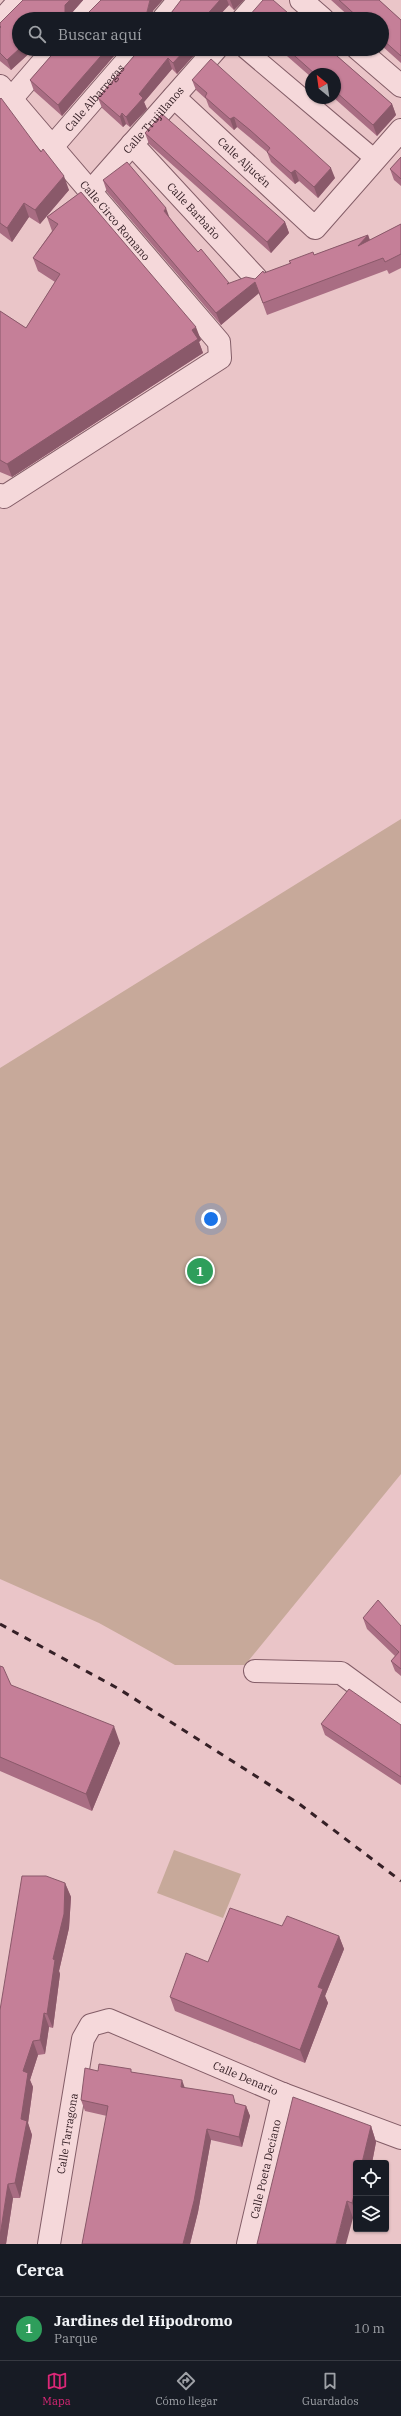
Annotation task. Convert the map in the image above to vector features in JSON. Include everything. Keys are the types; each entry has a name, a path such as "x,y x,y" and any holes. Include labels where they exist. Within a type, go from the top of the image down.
{"street":[{"path":"0,22 20,0"},
{"path":"87,12 98,0"},
{"path":"169,12 179,0"},
{"path":"249,12 260,0"},
{"path":"301,0 316,12"},
{"path":"5,93 46,56"},
{"name":"Calle Albarregas","path":"52,147 131,56"},
{"name":"Calle Trujillanos","path":"90,192 210,56"},
{"path":"253,56 375,159 401,130"},
{"path":"366,56 401,86"},
{"name":"Calle Circo Romano","path":"2,496 220,358 220,342 5,93"},
{"name":"Calle Aljucén","path":"174,97 315,228 375,159"},
{"name":"Calle Barbaño","path":"132,144 256,278"},
{"path":"255,1671 341,1673 401,1718"},
{"name":"Calle Denario","path":"91,2025 109,2020 283,2094 401,2138"},
{"name":"Calle Tarragona","path":"49,2244 83,2039 91,2025"},
{"name":"Calle Poeta Deciano","path":"248,2244 283,2094"}],"shaded area":[{"path":"401,819 401,1474 245,1665 175,1665 99,1623 0,1579 0,1068"},
{"path":"174,1850 241,1874 223,1918 157,1893"}],"building":[{"path":"23,0 70,0 65,5 65,12 12,12 12,55 7,60 0,53 0,23"},
{"path":"101,0 150,0 147,12 89,12"},
{"path":"181,0 220,0 209,12 172,12"},
{"path":"263,0 273,0 287,12 252,12"},
{"path":"339,0 379,0 401,20 401,56 389,45 389,12 352,12"},
{"path":"51,56 101,56 58,105 30,80"},
{"path":"134,56 180,56 173,63 168,58 139,94 143,98 126,117 122,113 120,117 98,98"},
{"path":"295,56 337,56 392,104 373,125 341,96 341,68 308,68"},
{"path":"211,59 331,168 314,187 295,170 291,173 267,152 270,148 250,130 234,117 230,119 205,97 207,93 192,80"},
{"path":"1,98 41,152 43,149 64,176 35,210 24,203 7,228 0,223"},
{"path":"162,114 285,222 267,242 145,133"},
{"path":"401,157 401,179 390,169"},
{"path":"127,162 166,208 164,211 180,231 198,252 201,249 229,283 227,284 246,277 255,279 263,271 264,273 291,263 289,261 313,252 314,255 368,235 358,246 401,224 401,254 385,262 383,258 263,303 255,282 216,313 103,180"},
{"path":"81,192 196,327 192,330 198,339 7,464 0,460 0,311 26,328 60,274 33,258 58,224 47,217"},
{"path":"378,1600 401,1626 401,1669 391,1661 399,1652 363,1618"},
{"path":"0,1666 3,1667 11,1685 114,1726 86,1794 0,1757"},
{"path":"349,1689 401,1725 401,1777 321,1724"},
{"path":"22,1876 46,1876 65,1883 64,1914 53,1959 55,1960 47,2014 44,2013 40,2040 33,2041 23,2071 28,2073 21,2119 27,2121 15,2183 8,2184 0,2236 0,2010"},
{"path":"230,1908 282,1926 287,1916 339,1936 318,1987 323,1989 300,2050 170,1997 186,1953 208,1962"},
{"path":"99,2064 131,2069 131,2072 182,2080 181,2087 233,2095 235,2103 246,2106 239,2137 207,2129 194,2201 183,2244 82,2244 108,2106 81,2100 85,2068 98,2071"},
{"path":"293,2097 371,2126 363,2160 353,2160 353,2199 352,2203 347,2201 336,2244 257,2244"}],"railway":[{"path":"0,1624 119,1689 298,1803 401,1881"}],"place":[{"name":"Jardines del Hipodromo","path":"200,1271"}]}
